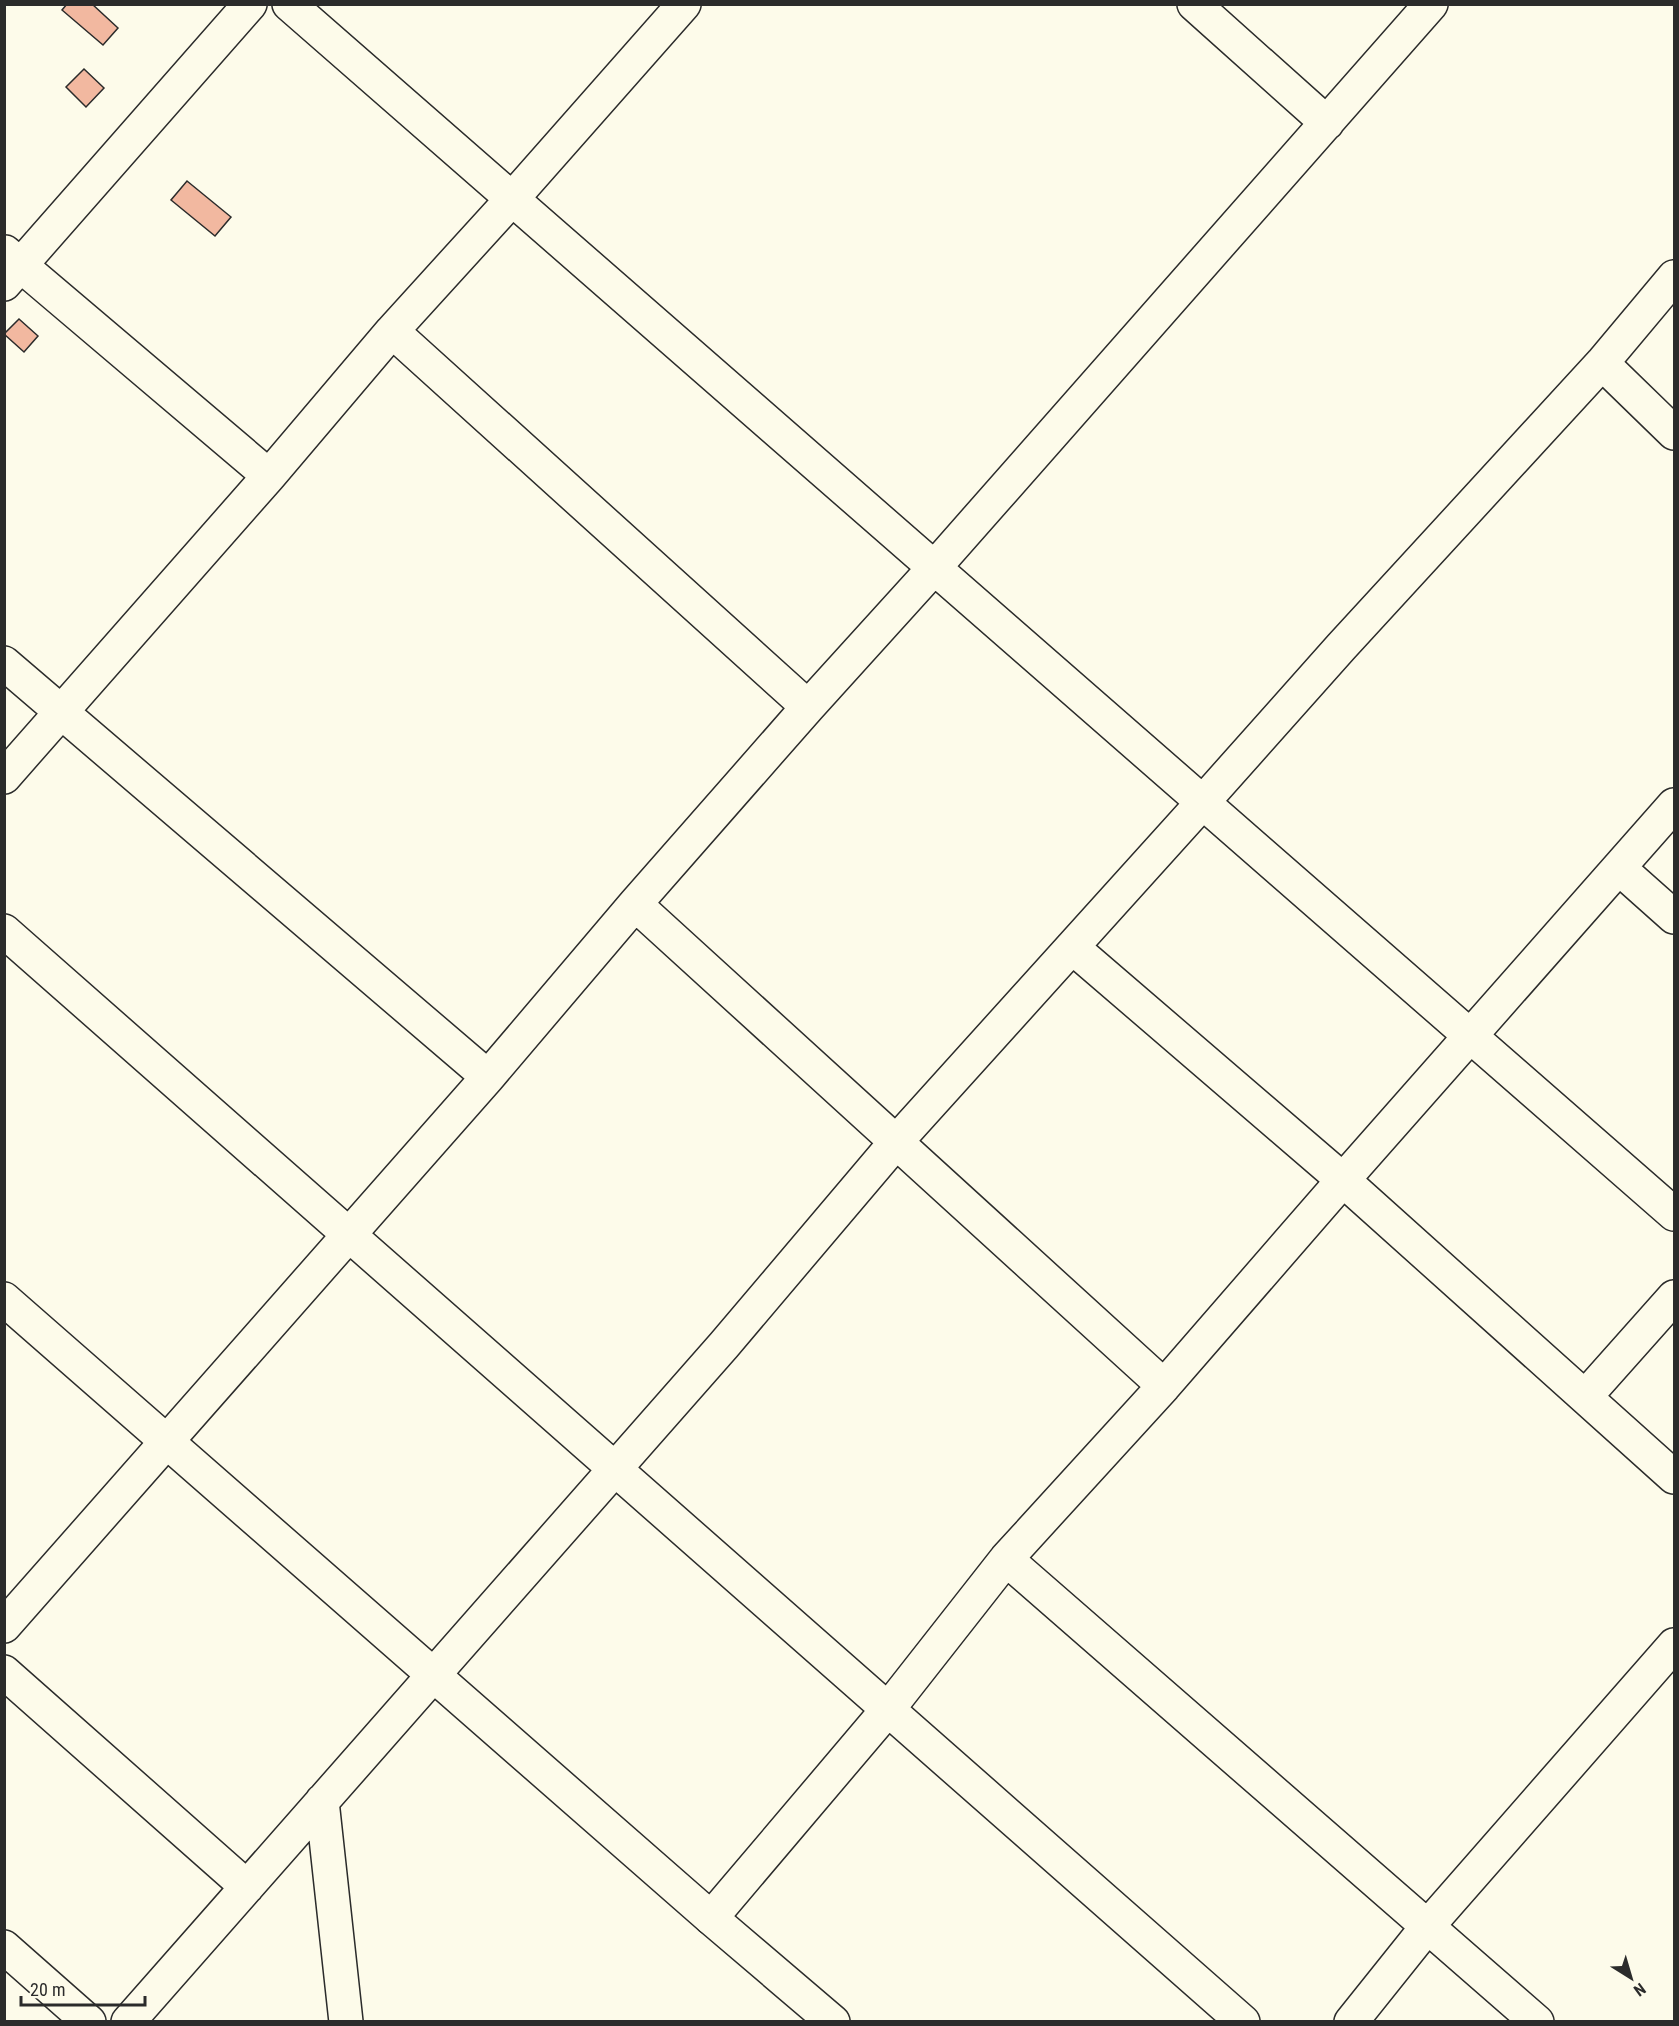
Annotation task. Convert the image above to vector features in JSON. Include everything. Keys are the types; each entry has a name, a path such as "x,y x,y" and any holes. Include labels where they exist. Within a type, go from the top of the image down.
{"street":[{"path":"250,4 10,267 269,476"},
{"path":"289,4 1674,1214"},
{"path":"4,777 269,476 392,331 684,4"},
{"path":"1194,4 1327,123"},
{"path":"4,1626 488,1077 635,904 808,707 934,568 1431,4"},
{"path":"128,2022 724,1345 896,1142 1341,646 1602,363 1674,277"},
{"path":"392,331 808,707"},
{"path":"1602,363 1674,433"},
{"path":"4,663 488,1077"},
{"path":"711,1918 889,1708 1006,1559 1164,1386 1674,805"},
{"path":"1619,868 1674,917"},
{"path":"635,904 1164,1386"},
{"path":"4,931 1243,2022"},
{"path":"1072,948 1343,1180 1674,1477"},
{"path":"1585,1397 1674,1297"},
{"path":"4,1299 711,1918 833,2022"},
{"path":"1006,1559 1537,2022"},
{"path":"1350,2022 1427,1927 1674,1645"},
{"path":"4,1672 247,1887"},
{"path":"322,1801 346,2022"},
{"path":"4,1947 89,2022"}],"building":[{"path":"67,4 92,4 118,28 103,45 62,10"},
{"path":"84,69 104,88 86,107 66,87"},
{"path":"187,181 231,217 215,236 171,200"},
{"path":"19,319 38,336 24,352 4,334"}]}
